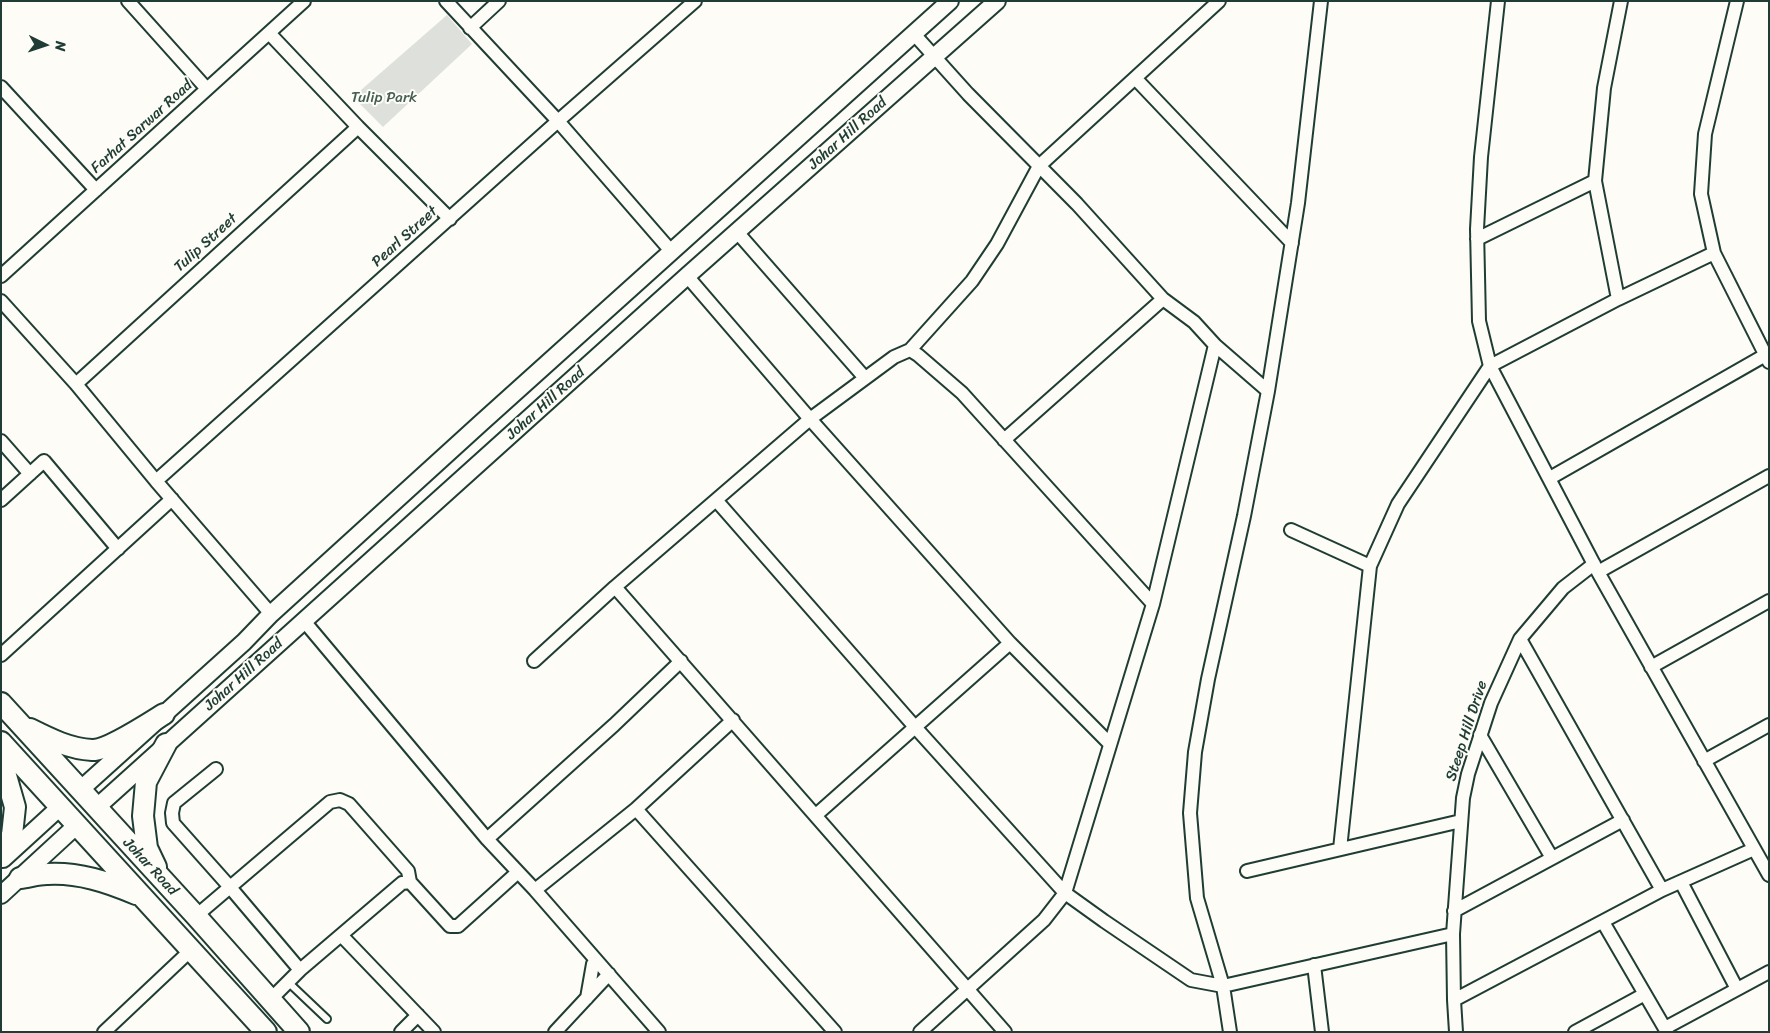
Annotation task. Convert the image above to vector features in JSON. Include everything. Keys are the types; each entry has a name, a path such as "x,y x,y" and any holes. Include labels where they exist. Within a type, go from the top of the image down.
{"main road":[{"name":"Johar Road","path":"1,703 161,880 196,916 299,1032"},
{"path":"20,723 58,743 94,750 131,735 164,714"},
{"name":"Johar Road","path":"1,742 142,896 259,1030"},
{"path":"161,880 147,848 143,816 146,782 166,744"},
{"path":"1,758 15,807 12,835 1,856"},
{"path":"20,878 48,874 76,875 110,883 142,896"}],"street":[{"path":"128,1 207,89"},
{"path":"446,1 558,121 671,251"},
{"path":"470,28 499,1"},
{"name":"Pearl Street","path":"156,481 695,1"},
{"name":"Johar Hill Road","path":"80,790 671,251 950,1"},
{"name":"Johar Hill Road","path":"96,808 687,276 997,1"},
{"path":"534,661 615,587 810,419 894,357 910,350 972,281 997,244 1039,166 1219,1"},
{"path":"1230,1032 1223,986 1197,898 1190,813 1195,752 1208,679 1244,516 1268,391 1298,202 1321,1"},
{"path":"1498,1 1481,157 1478,239 1479,321 1490,366 1596,568 1704,761 1761,854 1769,875"},
{"path":"1618,299 1595,181 1604,88 1621,1"},
{"path":"1550,478 1768,357 1714,253 1701,194 1705,134 1737,1"},
{"name":"Farhat Sarwar Road","path":"1,276 301,2"},
{"path":"269,33 358,127 450,219"},
{"path":"914,34 968,94 1077,204 1163,299 1194,322 1215,345 1268,391"},
{"path":"1135,78 1292,243"},
{"path":"1,87 96,190"},
{"name":"Tulip Street","path":"76,384 358,127"},
{"path":"1478,239 1595,181"},
{"path":"737,232 865,378"},
{"path":"1340,849 1370,566 1398,504 1490,366 1618,299 1714,253"},
{"path":"687,276 810,419 1010,643 1109,743"},
{"path":"1004,440 1163,299"},
{"path":"1,300 76,384 156,481 271,614"},
{"path":"920,1032 1044,920 1065,893 1109,743 1153,604 1215,345"},
{"path":"910,350 962,393 1153,604"},
{"path":"1,441 30,474"},
{"path":"1,500 44,461 118,549"},
{"name":"Steep Hill Drive","path":"1456,1032 1453,934 1462,798 1491,703 1520,639 1563,588 1596,568 1769,476"},
{"path":"1,655 172,499"},
{"path":"716,500 915,727 1065,893 1191,980 1223,986 1453,934"},
{"path":"1291,530 1370,566"},
{"path":"615,587 1005,1032"},
{"path":"1651,667 1769,601"},
{"path":"304,621 487,839 535,890 659,1032"},
{"path":"1520,639 1662,890"},
{"path":"816,815 1010,643"},
{"path":"487,839 614,725 681,661"},
{"path":"190,691 208,707"},
{"path":"535,890 636,809 733,720"},
{"path":"1704,761 1769,725"},
{"path":"1480,735 1552,858"},
{"path":"216,768 174,803 173,823 300,970"},
{"path":"196,916 330,802 340,800 349,804 408,871 410,882 450,926 458,926 518,872"},
{"path":"1,860 60,807"},
{"path":"636,809 836,1032"},
{"path":"1454,911 1623,820"},
{"path":"1247,871 1461,821"},
{"path":"1,896 77,825"},
{"path":"1454,1000 1662,890 1761,854"},
{"path":"270,1000 300,970 402,883 410,882"},
{"path":"1681,882 1737,989"},
{"path":"1603,922 1666,1030 1769,972"},
{"path":"341,935 434,1032"},
{"path":"104,1032 190,950"},
{"path":"586,998 593,964 596,960"},
{"path":"1314,965 1322,1032"},
{"path":"555,1032 609,974"},
{"path":"1574,1032 1645,994"},
{"path":"401,1032 418,1015"}],"lane":[{"path":"288,982 327,1019"}],"green space":[{"name":"Tulip Park","path":"447,15 472,44 383,127 353,97"}]}
